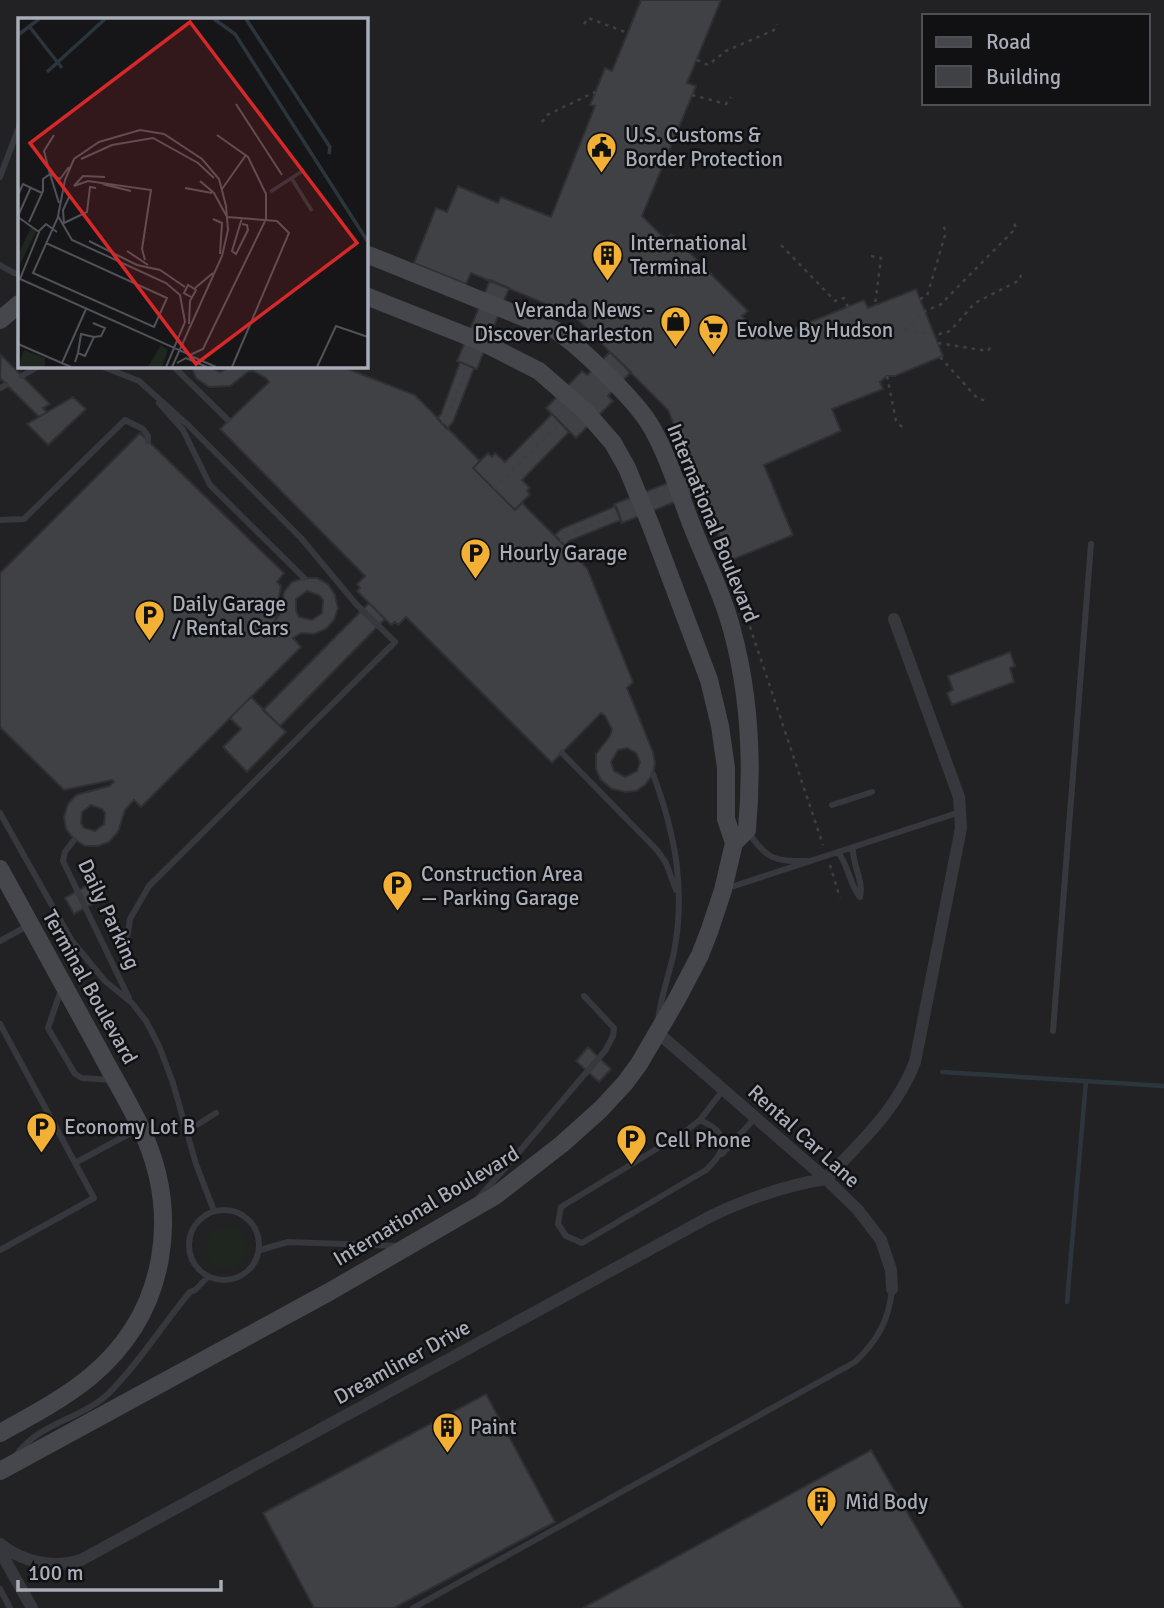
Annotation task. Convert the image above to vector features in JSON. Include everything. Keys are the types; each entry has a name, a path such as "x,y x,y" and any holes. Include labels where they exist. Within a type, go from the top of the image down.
{"main road":[{"name":"International Boulevard","path":"4,1469 409,1246 518,1180 580,1129 625,1083 677,999 700,955 740,836 751,766 749,721 732,628 649,423 622,391 555,330 368,255"},
{"name":"International Boulevard","path":"368,297 475,339 532,366 574,400 612,443 627,468 651,526 709,680 726,768 726,819 740,836"},
{"path":"0,320 18,305"},
{"name":"Terminal Boulevard","path":"0,869 141,1127"},
{"path":"0,1433 47,1407 92,1376 119,1348 145,1308 161,1255 163,1208 141,1127"}],"street":[{"path":"826,1178 890,1109 900,1095 915,1062 959,841 959,797 894,619"},
{"name":"Rental Car Lane","path":"657,1032 826,1178 858,1210 881,1240 891,1270 892,1289"},
{"name":"Dreamliner Drive","path":"0,1544 10,1552 30,1560 56,1564 81,1560 710,1216 789,1186 826,1178"},
{"path":"0,1551 32,1608"}],"lane":[{"path":"0,177 18,130"},
{"path":"0,265 18,274"},
{"path":"22,376 36,368"},
{"path":"106,368 139,381 188,425 301,538 356,604 396,642 149,886 130,919 126,946"},
{"path":"175,368 228,420"},
{"path":"139,381 183,430 211,485 304,578"},
{"path":"0,520 24,519 125,420 143,429 148,441"},
{"path":"1054,1031 1091,544"},
{"path":"562,753 657,850 672,876 677,895"},
{"path":"653,774 664,803 680,877 674,949 661,996 657,1032"},
{"path":"832,805 872,792"},
{"path":"723,890 961,812"},
{"path":"0,813 72,941 105,981 132,1003 159,1045 196,1164 214,1211"},
{"path":"740,836 774,859 812,861"},
{"name":"Daily Parking","path":"74,840 65,852 63,861 132,1003"},
{"path":"838,852 845,861 854,890 860,897 862,888 853,848"},
{"path":"0,941 30,924"},
{"path":"64,985 50,1019 50,1033 75,1074 82,1078 115,1080"},
{"path":"463,1214 513,1160 610,1043 614,1028 584,996"},
{"path":"0,1024 94,1198 0,1250"},
{"path":"724,1090 700,1121 561,1207 558,1224 566,1236 582,1243 706,1170 755,1117"},
{"path":"187,1130 216,1113"},
{"path":"700,1121 715,1127 723,1140 721,1156"},
{"path":"75,1163 141,1127"},
{"path":"214,1211 237,1212 247,1217 255,1227 260,1250 249,1271 239,1278 207,1278 196,1267 189,1245 190,1234 195,1224 214,1211"},
{"path":"260,1250 288,1242 409,1246"},
{"path":"4,1469 37,1434 106,1395 190,1292 207,1278"},
{"path":"413,1608 855,1362 877,1338 885,1323 892,1289"},
{"path":"0,1589 10,1608"}],"path":[{"path":"584,24 588,18 628,33"},
{"path":"697,60 708,65 726,51 774,30 776,24"},
{"path":"542,122 547,115 595,92"},
{"path":"692,94 726,104 731,97"},
{"path":"1014,223 1016,228 940,305 925,311 905,330 936,335 950,331 975,303 1020,280 1021,274"},
{"path":"920,299 928,296 946,232 943,225"},
{"path":"781,245 835,301 844,298 865,346"},
{"path":"871,256 881,258 876,305"},
{"path":"938,343 988,351 991,346"},
{"path":"940,357 978,399 985,400"},
{"path":"442,423 447,418 468,366"},
{"path":"887,376 896,421 903,428"},
{"path":"494,489 560,422"},
{"path":"560,541 565,535 619,513"},
{"path":"731,570 840,898"}],"shaded area":[{"path":"0,0 1164,0 1164,1608 0,1608"},
{"path":"227,1227 242,1233 248,1248 242,1263 227,1269 212,1263 206,1248 212,1233"}],"building":[{"name":"International Terminal","path":"641,0 721,0 687,83 696,86 642,216 666,240 671,234 748,311 742,316 766,340 864,300 868,308 916,289 943,356 895,376 887,376 880,382 883,389 832,409 841,431 764,465 793,535 729,561 668,410 573,315 471,273 466,284 414,263 436,208 447,212 458,186 498,203 501,197 551,217 595,106 590,105 605,68 612,71"},
{"path":"490,280 509,288 477,369 457,361"},
{"path":"610,352 631,372 608,396 613,401 576,438 546,408 582,371 587,375"},
{"path":"1,355 50,404 43,408 47,412 39,417 0,378"},
{"path":"460,362 474,368 453,422 447,429 437,418 441,414"},
{"name":"Hourly Garage","path":"192,368 212,368 220,372 227,368 345,368 415,395 480,461 473,468 515,510 522,503 587,568 633,682 627,688 653,752 653,774 645,785 636,791 626,792 612,789 601,780 596,769 596,754 612,729 601,713 552,763 406,617 398,625 395,622 391,625 357,591 360,588 357,584 365,576 220,429 269,382 266,378 253,371 230,386 209,387 196,378","holes":["627,748 636,753 640,762 637,771 625,777 614,771 611,762 618,750"]},
{"path":"73,397 86,409 48,445 27,424"},
{"path":"552,414 569,432 522,480 530,488 527,491 530,494 515,510 473,468 488,453 492,457 495,453 505,462"},
{"name":"Daily Garage / Rental Cars","path":"140,433 284,573 277,582 281,586 275,621 284,592 292,582 304,578 317,578 328,584 335,595 338,608 334,620 326,629 314,634 301,633 293,638 301,647 141,807 134,800 125,810 118,832 109,842 98,846 85,846 74,839 66,829 64,817 68,804 76,795 109,786 114,782 112,780 64,790 0,727 0,573","holes":["307,591 319,595 323,600 322,613 312,620 299,617 296,611 296,599","91,805 105,813 104,824 95,831 84,828 81,823 82,812"]},
{"path":"693,473 700,492 622,523 614,504"},
{"path":"616,506 621,520 569,541 565,546 555,535 561,529"},
{"path":"369,603 385,619 280,726 263,710"},
{"path":"1010,652 1015,666 1010,668 1014,682 952,705 947,693 953,690 948,676"},
{"path":"251,697 286,732 247,772 223,747 241,729 230,718"},
{"path":"93,882 102,899 74,914 65,898"},
{"path":"588,1047 611,1069 599,1082 576,1061"},
{"name":"Paint","path":"486,1394 555,1522 394,1608 314,1608 263,1513"},
{"name":"Mid Body","path":"871,1450 963,1608 583,1608"}],"waterway":[{"path":"942,1072 1164,1086"},
{"path":"1067,1302 1086,1081"}],"place":[{"name":"U.S. Customs & Border Protection","path":"602,174"},
{"name":"International Terminal","path":"607,282"},
{"name":"Veranda News - Discover Charleston","path":"676,349"},
{"name":"Evolve By Hudson","path":"713,357"},
{"name":"Hourly Garage","path":"476,580"},
{"name":"Daily Garage / Rental Cars","path":"149,643"},
{"name":"Construction Area — Parking Garage","path":"398,913"},
{"name":"Economy Lot B","path":"41,1154"},
{"name":"Cell Phone","path":"632,1167"},
{"name":"Paint","path":"447,1454"},
{"name":"Mid Body","path":"822,1529"}]}
